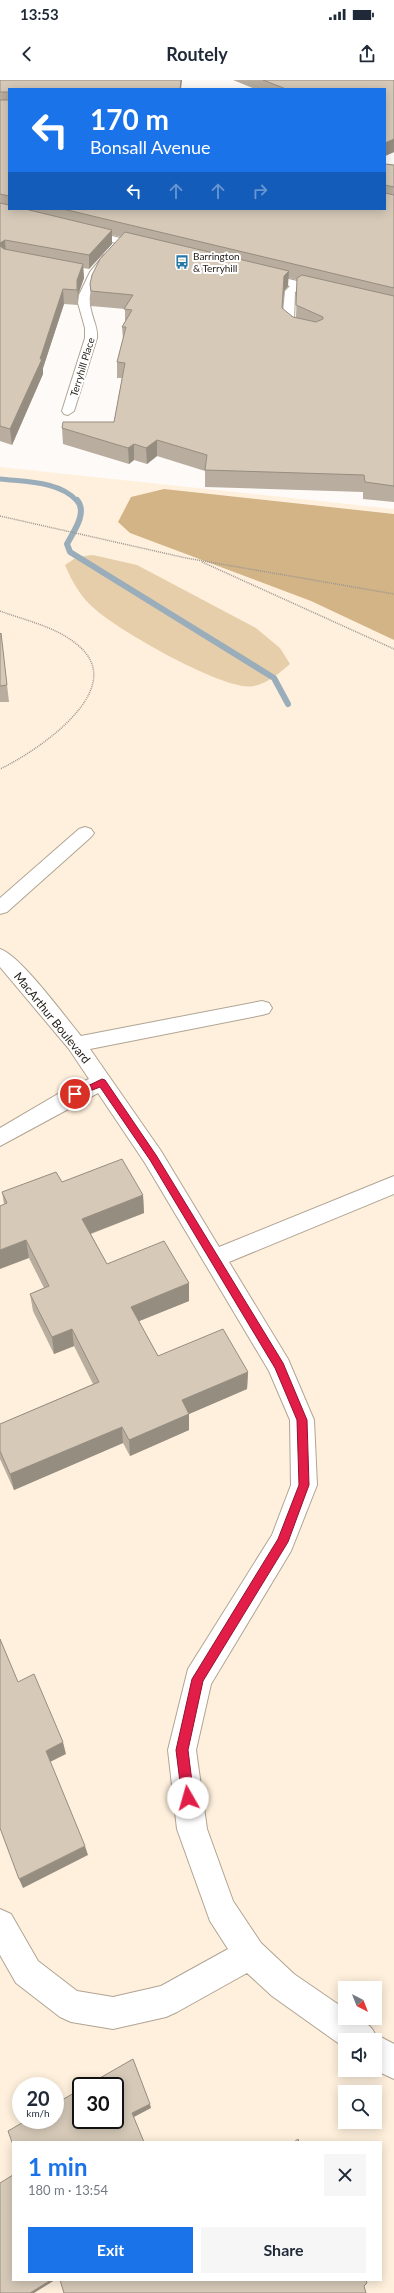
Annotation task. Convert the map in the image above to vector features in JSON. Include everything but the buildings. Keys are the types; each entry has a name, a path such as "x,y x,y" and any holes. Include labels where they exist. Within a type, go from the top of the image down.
{"street":[{"path":"71,229 154,249"},
{"name":"Terryhill Place","path":"68,411 91,338 84,300 84,293 89,274 123,242"},
{"path":"246,271 338,294"},
{"path":"300,284 290,291 288,322 297,329 315,333"},
{"path":"0,908 85,833"},
{"name":"MacArthur Boulevard","path":"0,956 18,974 76,1044 153,1157 213,1259 279,1366 302,1420 304,1485 282,1542 198,1679 182,1750 192,1829 221,1910 250,1954 283,1985 351,2033"},
{"path":"76,1044 262,1008"},
{"path":"0,1138 75,1094 102,1082"},
{"path":"213,1259 394,1185"},
{"path":"0,1925 27,1972 45,1987 71,2006 113,2013 166,2001 250,1954"},
{"path":"382,2055 394,2063"}],"path":[{"path":"0,516 198,560 394,594"},
{"path":"198,560 340,623 394,650"},
{"path":"0,611 62,634 81,648 93,666 93,685 84,705 59,729 35,748 0,769"}],"shaded area":[{"path":"0,467 394,509 394,2293 0,2293"},
{"path":"164,489 394,514 394,640 311,601 130,533 118,522 131,497"},
{"path":"93,555 137,565 256,628 280,648 290,664 264,683 254,686 240,686 198,670 149,645 108,619 91,606 74,584 65,565 77,557"}],"waterway":[{"path":"0,479 52,486 70,494 77,501"},
{"path":"77,500 81,511 76,528 67,544 70,552 274,678 288,704"}],"place":[{"name":"Barrington & Terryhill","path":"182,262"}],"route":[{"path":"75,1094 102,1082 153,1157 213,1259 279,1366 302,1420 304,1485 282,1542 238,1611 198,1679 182,1750 188,1798"}]}
